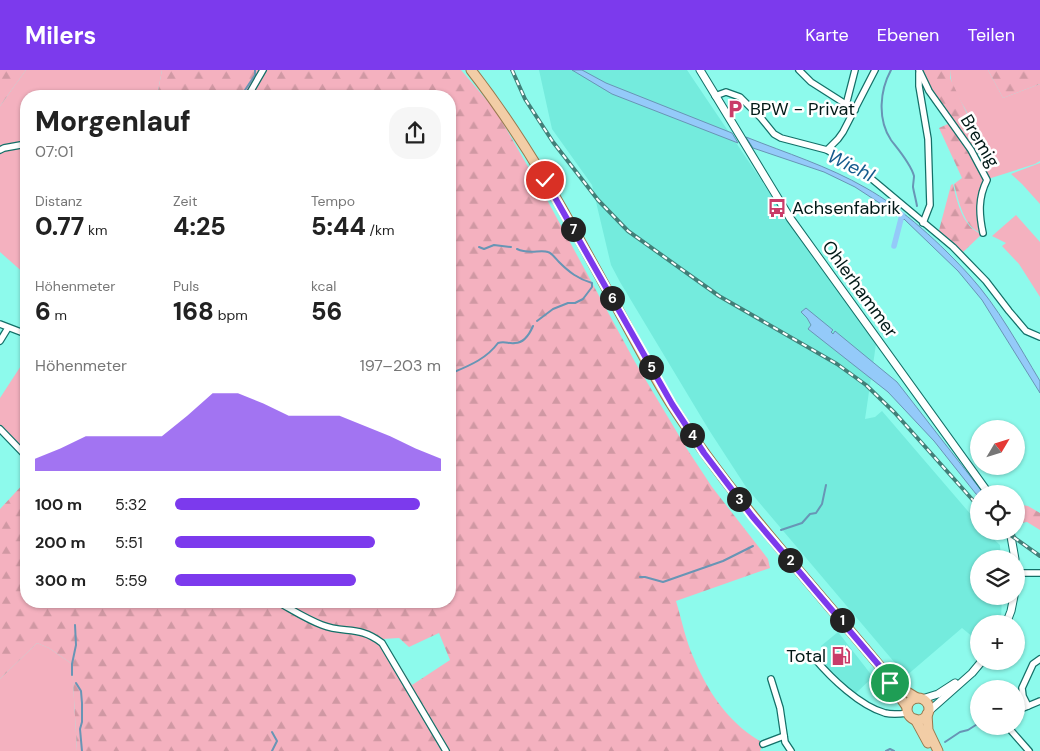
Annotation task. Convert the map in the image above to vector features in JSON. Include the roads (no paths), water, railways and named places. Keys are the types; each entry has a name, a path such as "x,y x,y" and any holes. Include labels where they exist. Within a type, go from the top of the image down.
{"main road":[{"path":"471,70 494,100 535,164 672,404 704,453 752,516 883,670 904,690 928,706 928,730 938,751"},
{"path":"883,670 932,751"},
{"path":"910,713 910,701 920,699"},
{"path":"910,713 922,719 927,713"}],"street":[{"path":"252,90 264,70"},
{"name":"Ohlerhammer","path":"700,70 780,203 982,485"},
{"path":"799,70 811,82 855,110"},
{"path":"846,105 856,70"},
{"path":"827,150 838,139 875,70"},
{"name":"Bremig","path":"919,70 919,86 928,139 930,205 923,223"},
{"name":"Bremig","path":"919,70 929,91 971,150 987,180 980,202 979,214 983,233"},
{"path":"716,96 726,92 740,97 774,134 781,138 827,150 873,180 953,247 986,281 1026,331 1040,337"},
{"path":"0,150 20,145"},
{"path":"0,324 20,332"},
{"path":"0,341 8,328"},
{"path":"0,428 20,450"},
{"path":"1025,573 1040,573"},
{"path":"289,608 322,626 360,631 382,643 446,751"},
{"path":"815,659 830,676 852,694 878,711 895,715 910,713"},
{"path":"1028,706 1023,696 1022,688 1033,664 1040,659"},
{"path":"927,713 973,670"},
{"path":"771,680 780,708 785,742 791,751"},
{"path":"920,699 938,694 962,680"},
{"path":"1025,707 1040,701"},
{"path":"1015,735 1029,751"},
{"path":"763,744 784,736"}],"waterway":[{"path":"245,90 255,75 255,70"},
{"path":"891,70 882,95 882,114 891,140 904,157 914,176 913,187 917,206"},
{"path":"894,246 902,215"},
{"path":"479,247 484,249 494,245 511,247"},
{"path":"517,249 526,252 545,251 574,275 592,283 592,287 583,299 553,309 537,321"},
{"path":"456,371 484,357 498,343 518,343 524,339 533,326"},
{"path":"781,530 802,523 810,514 816,513 822,504 826,485"},
{"path":"640,577 663,582 723,561 753,546"},
{"path":"72,675 76,645 75,625"},
{"path":"76,683 81,691 82,722 80,729 82,751"},
{"path":"945,742 960,732 970,729"},
{"path":"272,732 277,741 272,751"},
{"path":"886,751 890,749 894,751"}],"railway":[{"path":"512,70 525,99 553,142 598,200 628,231 719,296 837,364 866,385 895,413 970,497"},
{"path":"1018,540 1040,556"}],"place":[{"name":"BPW - Privat","path":"735,109"},
{"name":"Achsenfabrik","path":"777,208"},
{"name":"Total","path":"841,656"}],"water label":[{"name":"Wiehl","path":"851,165"}]}
